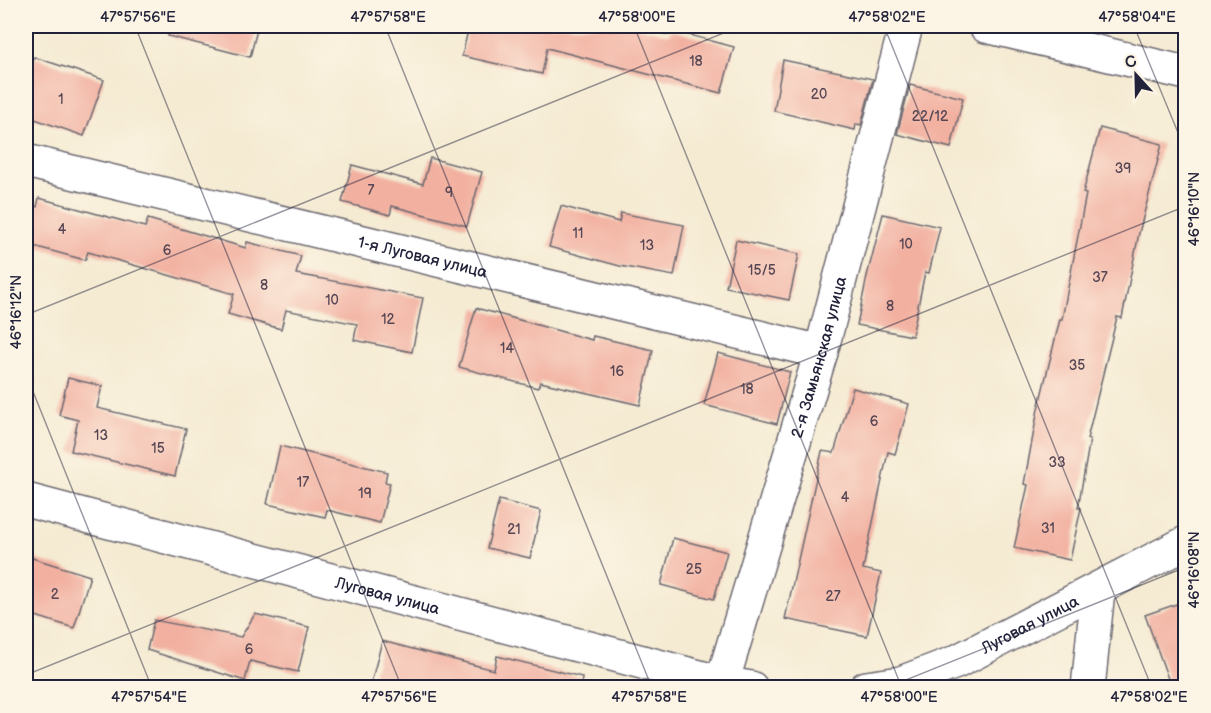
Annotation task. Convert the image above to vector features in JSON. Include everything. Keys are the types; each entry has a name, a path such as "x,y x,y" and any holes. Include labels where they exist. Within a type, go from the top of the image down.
{"street":[{"name":"2-я Замьянская улица","path":"736,685 906,26"},
{"path":"986,26 1185,73"},
{"name":"1-я Луговая улица","path":"26,161 821,352"},
{"name":"Луговая улица","path":"26,500 736,685"},
{"name":"Луговая улица","path":"866,687 902,683 956,662 1185,543"},
{"path":"1088,687 1098,590"}],"building":[{"path":"170,26 258,26 250,57 168,36"},
{"path":"469,26 631,26 669,35 671,30 734,47 721,93 547,48 542,74 462,56"},
{"path":"34,57 104,80 84,136 26,116 26,83"},
{"path":"783,60 873,79 861,125 856,124 855,130 774,111"},
{"path":"910,85 963,98 951,148 897,134"},
{"path":"1100,128 1162,144 1139,233 1122,318 1117,317 1087,439 1090,439 1078,508 1081,508 1070,560 1014,548 1028,485 1024,484 1038,409 1060,319 1062,319 1086,194 1083,193"},
{"path":"430,158 482,172 467,226 392,206 390,215 342,202 352,165 423,184"},
{"path":"39,198 145,227 148,219 246,248 247,242 301,256 296,274 423,298 412,352 354,340 357,324 286,310 281,329 228,314 234,294 88,252 85,260 26,244 26,202 37,207"},
{"path":"561,206 619,222 621,213 684,225 674,276 620,266 549,247"},
{"path":"883,214 940,227 929,273 925,272 912,336 857,325"},
{"path":"736,240 799,254 789,300 726,287"},
{"path":"476,308 592,340 593,336 653,350 640,405 540,382 538,388 459,367"},
{"path":"718,353 790,372 777,424 704,405"},
{"path":"68,378 102,386 97,408 186,429 175,476 71,451 78,420 59,415"},
{"path":"853,388 909,404 895,454 888,452 863,569 881,573 867,636 785,619 822,451 834,453"},
{"path":"280,446 387,472 385,482 390,483 380,523 327,510 325,517 267,504"},
{"path":"499,500 541,511 530,558 487,548"},
{"path":"673,538 727,552 714,599 661,585"},
{"path":"26,556 90,576 74,628 26,613"},
{"path":"1185,601 1185,687 1171,687 1145,615"},
{"path":"255,614 309,627 298,672 250,661 245,681 147,650 154,620 241,637"},
{"path":"382,641 494,670 497,656 582,677 581,687 370,687"}]}
